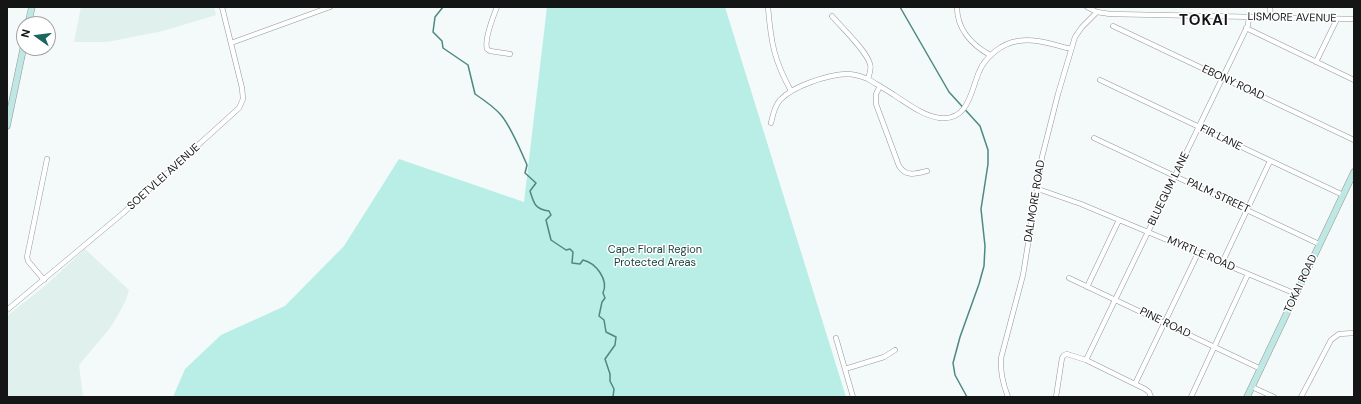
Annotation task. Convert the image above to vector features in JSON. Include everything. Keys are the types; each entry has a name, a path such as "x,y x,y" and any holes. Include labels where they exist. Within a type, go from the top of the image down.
{"main road":[{"path":"7,126 22,56"},
{"name":"TOKAI ROAD","path":"1247,397 1354,172"}],"street":[{"name":"SOETVLEI AVENUE","path":"7,310 160,181 239,108 243,98 243,93 222,7"},
{"path":"231,43 330,7"},
{"path":"497,7 490,27 486,46 490,51 510,54"},
{"path":"768,7 772,45 780,71 791,91"},
{"path":"957,7 958,20 964,32 979,49 990,55"},
{"name":"LISMORE AVENUE","path":"1087,7 1097,12 1110,14 1354,19"},
{"path":"1270,7 1271,18"},
{"name":"DALMORE ROAD","path":"1008,397 1002,380 1000,368 1001,358 1023,275 1042,157 1071,49 1078,32 1097,12"},
{"path":"832,16 864,52 870,62 871,70 868,79"},
{"name":"BLUEGUM LANE","path":"1086,360 1223,78 1246,28 1249,17"},
{"path":"1316,62 1337,19"},
{"name":"EBONY ROAD","path":"1113,26 1354,140"},
{"path":"1246,28 1354,80"},
{"path":"772,123 776,107 791,91 827,77 853,74 868,79 928,114 940,118 951,116 961,110 968,103 979,71 990,55 1008,43 1020,40 1037,41 1071,49"},
{"name":"FIR LANE","path":"1100,80 1343,195"},
{"path":"880,86 876,94 876,104 901,170 908,174 927,172"},
{"name":"PALM STREET","path":"1094,138 1320,244"},
{"path":"44,280 28,261 27,257 46,159"},
{"path":"1222,263 1270,161"},
{"name":"MYRTLE ROAD","path":"1038,189 1081,204 1296,294"},
{"path":"1087,287 1118,220"},
{"path":"1135,384 1198,253"},
{"path":"1191,397 1248,274"},
{"name":"PINE ROAD","path":"1069,278 1261,368"},
{"path":"1301,397 1332,340 1339,334 1354,333"},
{"path":"836,338 853,397"},
{"path":"845,370 884,357 895,350"},
{"path":"1056,397 1063,356 1067,354 1072,354 1086,360 1145,389 1151,397"},
{"path":"1252,386 1274,397"}],"shaded area":[{"path":"81,7 214,7 216,15 163,31 107,42 74,42"},
{"path":"85,249 129,290 126,300 110,328 79,365 83,397 7,397 7,316 46,285"}],"green space":[{"name":"Cape Floral Region Protected Areas","path":"547,7 725,7 846,397 173,397 185,369 221,335 285,306 344,246 399,159 524,202"}],"waterway":[{"path":"443,7 435,17 433,32 442,41 443,48 468,65 475,94 501,115 516,139 527,165 525,173 536,183 530,191 534,203 541,209 549,211 551,215 546,220 551,240 566,250 570,249 573,252 572,263 580,264 583,260 588,262 597,268 603,278 603,293 605,298 602,302 599,316 604,320 606,332 616,337 615,345 605,359 610,374 610,381 614,389 613,397"},
{"path":"900,7 949,92 980,126 988,150 988,164 981,209 985,246 984,266 960,337 953,363 955,375 967,397"}],"district":[{"name":"TOKAI","path":"1204,21"}]}
